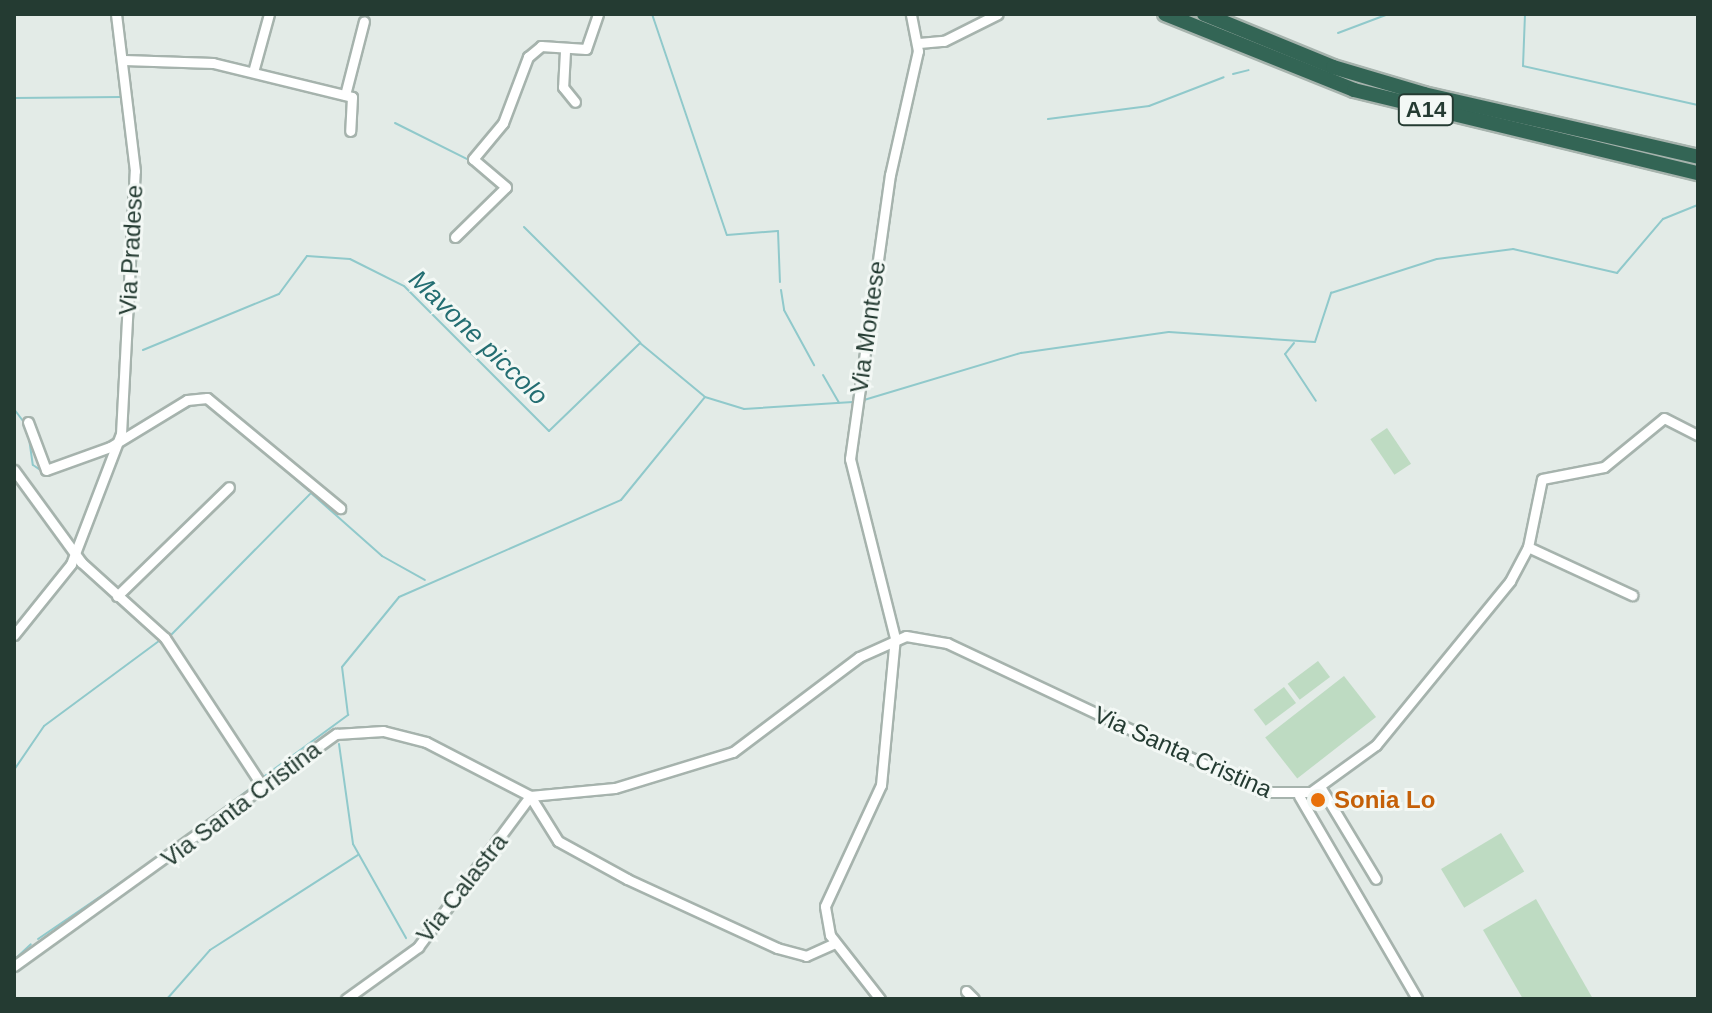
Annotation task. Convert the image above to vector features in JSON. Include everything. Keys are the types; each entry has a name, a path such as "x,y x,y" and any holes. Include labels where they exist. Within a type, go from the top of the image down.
{"highway":[{"name":"A14","path":"1165,14 1354,90 1698,173"},
{"name":"A14","path":"1204,14 1333,67 1474,108 1698,157"}],"street":[{"name":"Via Pradese","path":"14,635 46,602 76,553 120,441 135,171 124,60 116,14"},
{"path":"253,72 269,14"},
{"path":"455,237 506,187 476,156 503,123 534,49 586,49 598,14"},
{"name":"Via Montese","path":"895,638 851,478 858,394 919,43 911,14"},
{"path":"919,43 944,41 998,14"},
{"path":"345,95 364,21"},
{"path":"565,51 563,87 575,102"},
{"path":"124,60 253,72 345,95 356,99 350,131"},
{"path":"28,422 46,470 120,441 187,400 207,398 340,508"},
{"name":"Via Santa Cristina","path":"895,638 947,643 1245,784 1299,796 1321,788 1376,745 1419,697 1510,581 1528,547 1542,479 1604,467 1664,418 1698,435"},
{"path":"14,470 76,553 117,596 165,638 263,787"},
{"path":"117,596 229,487"},
{"path":"1528,547 1632,595"},
{"path":"835,943 806,956 777,948 615,874 558,841 530,796 615,788 733,752 895,638"},
{"path":"880,999 835,943 825,906 878,803 895,638"},
{"name":"Via Santa Cristina","path":"14,966 336,734 383,731 426,742 530,796"},
{"path":"1321,788 1376,879"},
{"name":"Via Calastra","path":"346,999 418,947 530,796"},
{"path":"1299,796 1417,999"},
{"path":"966,991 974,999"}],"green space":[{"path":"1387,428 1411,464 1394,475 1370,439"},
{"path":"1318,661 1330,677 1300,700 1288,684"},
{"path":"1344,676 1376,717 1297,779 1265,738"},
{"path":"1284,687 1296,703 1266,726 1254,710"},
{"path":"1501,833 1524,872 1464,908 1441,869"},
{"path":"1536,899 1593,999 1523,999 1483,930"}],"waterway":[{"name":"Mavone piccolo","path":"652,14 727,235 778,231 780,282"},
{"name":"Mavone piccolo","path":"1525,14 1523,66 1698,105"},
{"name":"Mavone piccolo","path":"1338,33 1386,15"},
{"name":"Mavone piccolo","path":"1233,74 1249,70"},
{"name":"Mavone piccolo","path":"1048,119 1149,106 1224,77"},
{"name":"Mavone piccolo","path":"14,98 121,97"},
{"name":"Mavone piccolo","path":"395,123 469,160"},
{"name":"Mavone piccolo","path":"864,400 1021,353 1169,332 1315,342 1331,293 1437,259 1513,249 1617,273 1663,219 1698,205"},
{"name":"Mavone piccolo","path":"524,227 640,342"},
{"name":"Mavone piccolo","path":"143,350 279,294 307,256 350,259 404,286 549,431 640,343 704,396"},
{"name":"Mavone piccolo","path":"781,290 784,310 814,365"},
{"name":"Mavone piccolo","path":"1294,343 1285,354 1316,401"},
{"name":"Mavone piccolo","path":"823,375 839,403"},
{"name":"Mavone piccolo","path":"262,778 348,715 342,667 399,597 621,500 705,397 744,409 853,402"},
{"name":"Mavone piccolo","path":"132,439 196,403"},
{"name":"Mavone piccolo","path":"14,409 23,421"},
{"name":"Mavone piccolo","path":"29,438 33,465 45,473"},
{"name":"Mavone piccolo","path":"254,443 309,491"},
{"name":"Mavone piccolo","path":"59,470 101,455"},
{"name":"Mavone piccolo","path":"170,636 311,493 382,556 425,580"},
{"name":"Mavone piccolo","path":"14,770 44,726 159,641"},
{"path":"339,744 353,844 406,938"},
{"name":"Mavone piccolo","path":"211,818 255,785"},
{"path":"167,999 210,950 358,855"},
{"name":"Mavone piccolo","path":"38,939 148,864"},
{"name":"Mavone piccolo","path":"14,960 31,944"},
{"path":"356,999 410,961"}],"place":[{"name":"Sonia Lo","path":"1318,800"}]}
